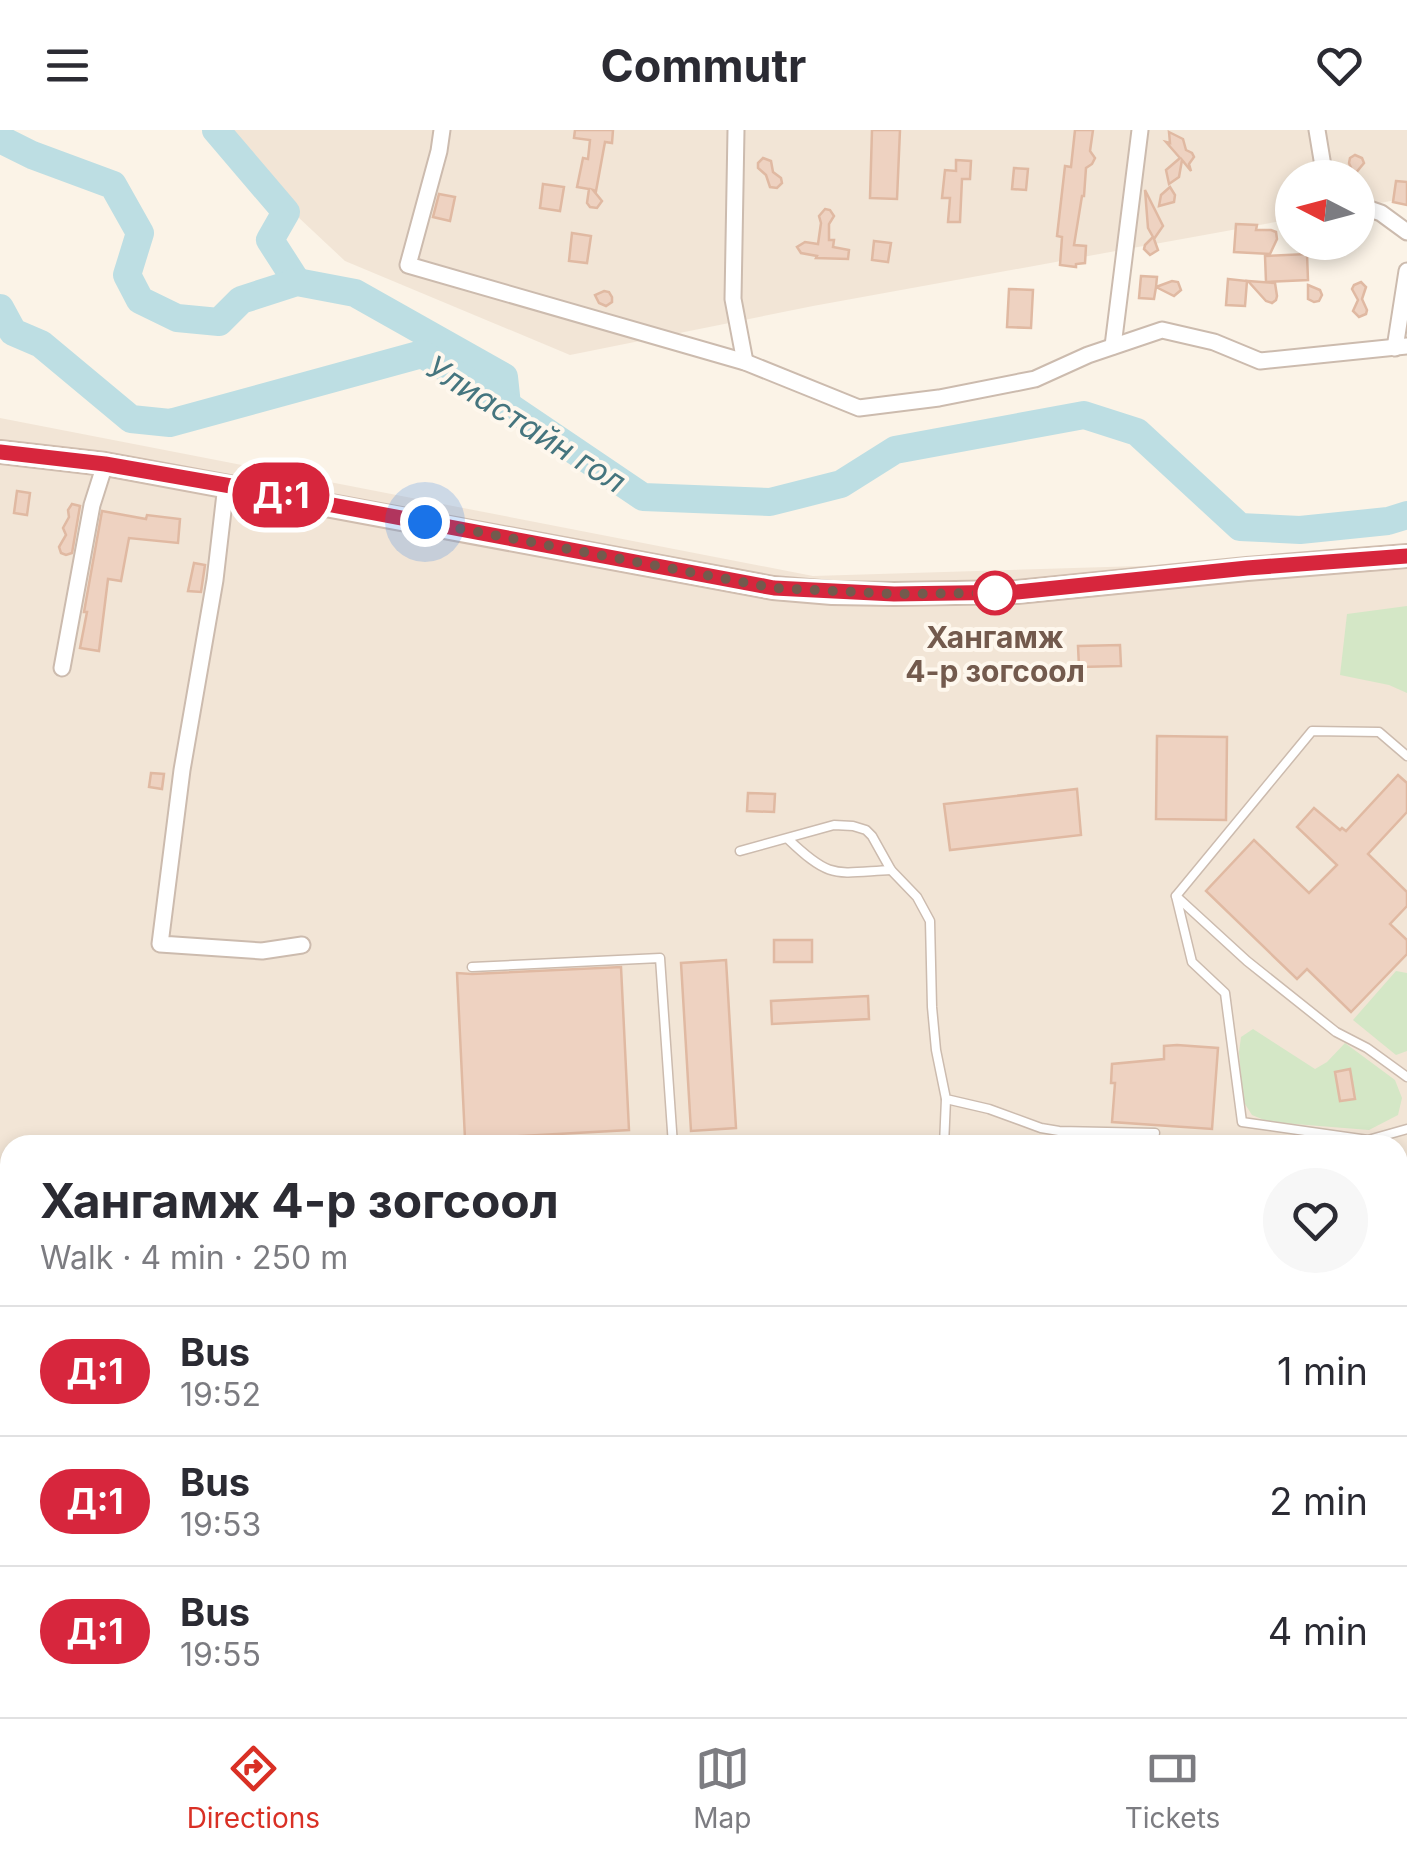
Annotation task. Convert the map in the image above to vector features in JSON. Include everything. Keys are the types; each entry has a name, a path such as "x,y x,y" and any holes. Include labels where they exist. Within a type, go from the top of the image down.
{"main road":[{"path":"0,452 105,464 774,588 832,593 1017,592 1407,556"}],"street":[{"path":"442,130 440,151 408,265 745,362 860,408 1036,379 1112,346 1162,330 1214,342 1260,362 1401,347 1407,271"},
{"path":"736,130 733,299 745,362"},
{"path":"1112,346 1140,130"},
{"path":"1317,130 1321,160"},
{"path":"1375,211 1407,232"},
{"path":"62,668 92,505 105,464"},
{"path":"226,485 160,944 262,951 302,946"}],"lane":[{"path":"1176,896 1312,731 1379,732 1407,756"},
{"path":"740,851 834,824 853,826 872,836 891,870 918,897 930,921 932,1007 946,1099 944,1135"},
{"path":"788,839 822,868 835,873 891,870"},
{"path":"1176,896 1247,961 1336,1032 1367,1048 1407,1077"},
{"path":"1176,896 1192,962 1225,993 1242,1122 1333,1135"},
{"path":"472,967 660,958 672,1135"},
{"path":"946,1099 989,1108 1059,1131 1155,1133"}],"shaded area":[{"path":"205,130 1407,130 1407,198 1375,204 1375,160 1275,160 1275,222 813,306 570,355 345,261"},
{"path":"0,418 813,576 1407,558 1407,1135 0,1135"}],"green space":[{"path":"1407,606 1407,693 1389,685 1340,675 1347,614"},
{"path":"1396,971 1407,973 1407,1051 1396,1055 1353,1020"},
{"path":"1253,1029 1315,1069 1345,1043 1395,1080 1402,1098 1398,1115 1369,1130 1269,1122 1252,1115 1242,1090 1239,1052 1241,1037"}],"building":[{"path":"575,130 613,130 612,143 605,142 596,191 593,190 602,201 597,208 587,203 589,189 577,187 583,158 588,159 590,140 574,138"},
{"path":"872,130 900,130 897,199 870,198"},
{"path":"1075,130 1093,130 1090,151 1095,158 1086,168 1074,245 1086,246 1085,263 1076,267 1060,265 1062,237 1057,236 1065,166 1071,167"},
{"path":"1169,132 1183,139 1186,150 1194,157 1189,164 1191,171 1182,160 1179,177 1169,184 1166,170 1180,158 1166,142 1170,143"},
{"path":"763,158 771,161 773,172 781,178 777,188 770,187 766,175 758,168"},
{"path":"956,160 971,161 970,179 962,179 960,222 948,222 950,198 942,198 945,170 956,171"},
{"path":"1014,168 1028,169 1026,190 1012,189"},
{"path":"1396,181 1407,182 1407,205 1393,202"},
{"path":"543,184 564,187 560,211 540,208"},
{"path":"1170,187 1174,202 1159,206 1161,195"},
{"path":"1145,190 1163,226 1154,239 1158,250 1150,255 1144,249 1153,237 1148,228"},
{"path":"439,194 455,197 450,221 433,217"},
{"path":"825,209 834,216 829,224 829,240 834,240 833,247 849,250 848,259 816,258 801,253 797,247 805,242 818,244 819,216"},
{"path":"1236,224 1257,225 1256,230 1275,232 1270,254 1234,252"},
{"path":"572,233 591,236 587,263 569,261"},
{"path":"874,241 891,243 888,262 872,260"},
{"path":"1265,256 1275,256 1275,260 1307,260 1308,280 1266,282"},
{"path":"1141,276 1157,277 1154,299 1139,298"},
{"path":"1228,279 1247,281 1245,306 1226,305"},
{"path":"1172,281 1178,282 1181,290 1174,296 1156,287"},
{"path":"1248,281 1275,283 1276,300 1266,301"},
{"path":"1361,282 1366,287 1362,299 1367,310 1359,317 1353,311 1358,300 1352,289"},
{"path":"1308,285 1320,290 1319,301 1308,299"},
{"path":"1009,289 1033,290 1031,328 1007,327"},
{"path":"604,291 612,297 606,306 595,295"},
{"path":"17,491 30,493 27,515 14,513"},
{"path":"72,504 80,506 72,553 66,555 59,547 66,535 63,528"},
{"path":"102,511 146,519 147,515 180,519 178,543 129,538 121,581 108,579 99,651 80,648"},
{"path":"194,563 205,565 201,592 188,591"},
{"path":"1120,645 1121,666 1079,667 1078,646"},
{"path":"1157,736 1227,737 1226,820 1156,819"},
{"path":"151,773 164,774 162,789 149,787"},
{"path":"1398,775 1407,783 1407,812 1368,854 1407,892 1407,906 1390,924 1407,940 1407,954 1351,1012 1307,969 1297,979 1206,891 1254,840 1309,893 1337,865 1297,827 1314,808 1346,831"},
{"path":"1077,789 1081,835 950,850 944,804"},
{"path":"748,793 775,794 774,812 747,811"},
{"path":"774,940 812,940 812,962 774,962"},
{"path":"726,960 736,1128 691,1131 681,963"},
{"path":"621,967 629,1130 465,1135 457,973"},
{"path":"868,996 869,1019 772,1024 771,1001"},
{"path":"1164,1046 1218,1048 1212,1129 1112,1122 1112,1064 1164,1059"},
{"path":"1350,1069 1355,1099 1340,1101 1335,1072"}],"waterway":[{"path":"216,130 286,212 270,240 297,282"},
{"path":"0,139 113,185 140,233 127,275 140,300 177,318 219,322 241,300 297,282 355,293 504,377 507,405"},
{"name":"Улиастайн гол","path":"0,308 13,332 41,344 131,419 170,423 422,354 507,405 643,497 770,502 841,484 895,450 1084,415 1137,432 1240,527 1300,530 1388,521 1407,515"}],"bus line":[{"name":"Д:1","path":"0,452 105,464 774,588 832,593 1017,592 1407,556"}],"place":[{"name":"Хангамж 4-р зогсоол","path":"995,593"}],"route":[{"path":"425,522 774,588 832,593 995,593"}]}
